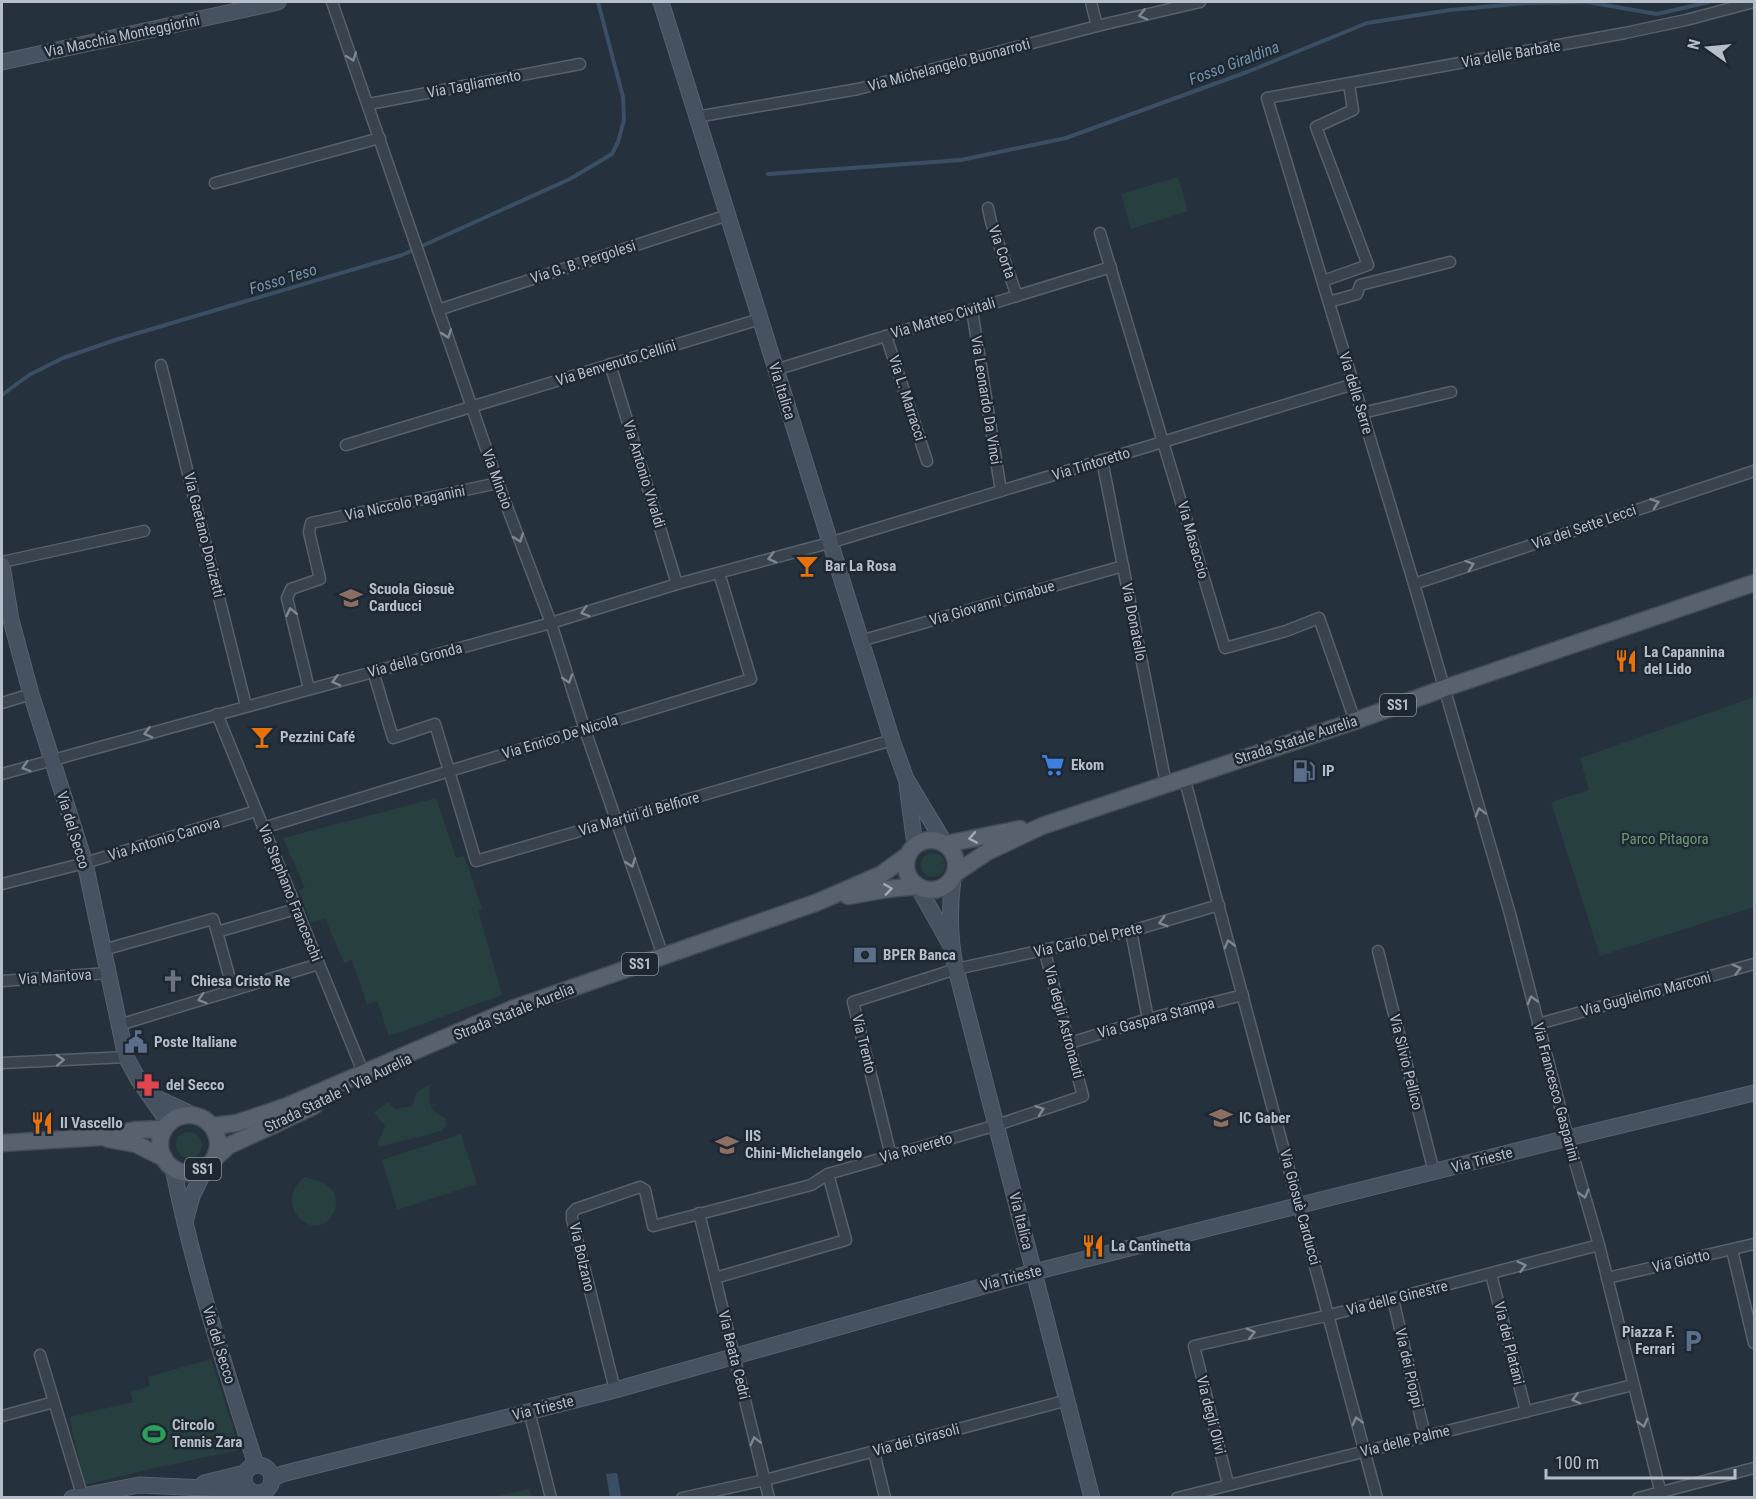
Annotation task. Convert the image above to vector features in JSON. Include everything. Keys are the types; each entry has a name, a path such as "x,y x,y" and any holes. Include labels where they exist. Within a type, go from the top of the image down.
{"main road":[{"name":"Strada Statale Aurelia","path":"954,876 987,852 1042,825 1355,721 1445,688 1755,583"},
{"name":"Strada Statale Aurelia","path":"945,843 1042,825"},
{"path":"929,839 945,843 954,852 957,862 954,876 948,885 933,890 917,886 907,872 906,863 912,850 929,839"},
{"name":"Strada Statale Aurelia","path":"213,1126 237,1123 286,1106 512,1009 818,903 882,874 912,850"},
{"name":"Strada Statale Aurelia","path":"818,903 888,889 917,886"},
{"name":"Strada Statale 1 Via Aurelia","path":"210,1164 228,1146 464,1031"},
{"path":"191,1114 207,1120 213,1126"},
{"name":"SS1","path":"168,1163 160,1143 166,1126 175,1118 191,1114"},
{"name":"SS1","path":"2,1143 101,1137 166,1126"},
{"name":"SS1","path":"101,1137 136,1144 189,1173 210,1164 219,1142 213,1126"}],"street":[{"name":"Via Macchia Monteggiorini","path":"2,62 278,2"},
{"name":"Via Mincio","path":"332,2 498,483 551,623 585,730 663,956"},
{"name":"Via Italica","path":"661,2 892,740 906,779 945,843"},
{"path":"1091,2 1097,26"},
{"name":"Via Michelangelo Buonarroti","path":"696,117 858,89 1097,26 1200,2"},
{"name":"Via delle Barbate","path":"1267,98 1625,33 1754,2"},
{"name":"Via Tagliamento","path":"369,104 580,64"},
{"path":"1323,281 1368,265 1316,127 1353,110 1349,84"},
{"name":"Via delle Serre","path":"1267,98 1445,688"},
{"path":"215,183 380,138"},
{"name":"Via Corta","path":"988,208 1017,296"},
{"name":"Via G. B. Pergolesi","path":"438,310 728,215"},
{"name":"Via Masaccio","path":"1100,233 1225,648 1272,633 1286,631 1320,618 1355,721"},
{"path":"1329,302 1357,294 1360,285 1450,262"},
{"name":"Via Matteo Civitali","path":"775,370 1111,267"},
{"name":"Via Leonardo Da Vinci","path":"972,309 1001,491"},
{"name":"Via Benvenuto Cellini","path":"346,445 760,319"},
{"name":"Via L. Marracci","path":"886,336 927,461"},
{"name":"Via Antonio Vivaldi","path":"610,364 677,584"},
{"name":"Via Gaetano Donizetti","path":"162,365 246,706"},
{"name":"Via Tintoretto","path":"829,543 1354,384"},
{"path":"1362,413 1451,392"},
{"name":"Via Donatello","path":"1102,460 1166,783"},
{"name":"Via dei Sette Lecci","path":"1414,584 1755,471"},
{"name":"Via Niccolo Paganini","path":"309,689 287,598 291,589 320,579 309,532 311,523 498,483"},
{"path":"2,563 144,531"},
{"name":"Via della Gronda","path":"2,774 551,623 677,584 829,543"},
{"name":"Via del Secco","path":"2,563 11,620 31,694 85,863 126,1057 166,1126"},
{"name":"Via Giovanni Cimabue","path":"860,641 1123,566"},
{"name":"Via Enrico De Nicola","path":"263,828 751,679 719,573"},
{"path":"373,671 393,738 435,724 450,771"},
{"name":"Via Francesco Gasparini","path":"1445,688 1599,1245 1661,1495"},
{"path":"2,703 31,694"},
{"name":"Via Stephano Franceschi","path":"217,714 363,1072"},
{"name":"Via Martiri di Belfiore","path":"450,771 476,861 892,740"},
{"name":"Via Giosuè Carducci","path":"1184,777 1377,1497"},
{"name":"Via Italica","path":"906,779 912,850"},
{"name":"Via Antonio Canova","path":"2,884 85,863 256,811"},
{"name":"Via Italica","path":"954,876 949,909 950,944 1092,1497"},
{"name":"Via Italica","path":"917,886 950,944"},
{"name":"Via Carlo Del Prete","path":"956,969 1131,931 1219,905"},
{"path":"217,932 297,909"},
{"path":"103,950 213,919 232,990"},
{"path":"1131,931 1148,1019"},
{"name":"Via degli Astronauti","path":"1044,949 1083,1096"},
{"name":"Via Silvio Pellico","path":"1378,951 1434,1172"},
{"path":"119,1025 319,964"},
{"name":"Via Guglielmo Marconi","path":"1538,1024 1755,964"},
{"name":"Via Trento","path":"891,1156 853,1002 956,969"},
{"name":"Via Mantova","path":"2,981 108,973"},
{"name":"Via Gaspara Stampa","path":"1070,1043 1148,1019 1244,998"},
{"path":"2,1063 126,1057"},
{"name":"Via Trieste","path":"79,1497 188,1487 263,1491 282,1474 615,1390 1034,1272 1755,1093"},
{"path":"147,1094 191,1114"},
{"name":"Via Rovereto","path":"699,1213 812,1185 828,1174 997,1125 1083,1096"},
{"name":"Via del Secco","path":"168,1163 250,1469 244,1483 263,1491"},
{"path":"184,1224 192,1196 210,1164"},
{"path":"715,1278 846,1240 828,1174"},
{"name":"Via Bolzano","path":"615,1390 572,1213 576,1209 640,1187 645,1190 653,1226 699,1213"},
{"name":"Via Beata Cedri","path":"699,1213 769,1497"},
{"name":"Via Giotto","path":"1606,1278 1755,1244"},
{"name":"Via delle Ginestre","path":"1194,1346 1330,1315 1599,1245"},
{"path":"1732,1250 1755,1343"},
{"name":"Via dei Platani","path":"1491,1274 1526,1412"},
{"name":"Via dei Pioppi","path":"1393,1299 1425,1436"},
{"name":"Via degli Olivi","path":"1194,1346 1228,1484"},
{"path":"40,1355 79,1497"},
{"name":"Via delle Palme","path":"1177,1497 1633,1385"},
{"name":"Via dei Girasoli","path":"682,1497 765,1480 1068,1400"},
{"path":"2,1416 54,1402"},
{"path":"529,1411 551,1497"},
{"path":"874,1452 885,1497"},
{"path":"250,1469 260,1465 268,1470 263,1491"},
{"path":"1638,1497 1661,1495 1755,1468"},
{"name":"Via Trieste","path":"188,1487 250,1469"}],"green space":[{"path":"1178,177 1188,211 1131,229 1121,194"},
{"name":"Parco Pitagora","path":"1754,697 1754,907 1600,956 1551,802 1589,790 1580,758"},
{"path":"436,798 456,858 464,856 482,908 478,910 502,995 389,1036 377,1001 367,1004 352,960 344,963 325,918 311,923 299,891 305,888 283,838"},
{"path":"933,853 942,856 945,865 942,874 933,877 924,874 921,865 924,856"},
{"path":"430,1084 430,1105 435,1112 445,1118 446,1126 441,1131 379,1147 378,1142 385,1126 374,1112 388,1102 395,1109 412,1106 417,1092"},
{"path":"189,1132 199,1135 202,1145 199,1155 189,1158 179,1155 176,1145 179,1135"},
{"path":"461,1134 477,1184 397,1210 382,1160"},
{"path":"305,1177 326,1185 335,1196 335,1210 325,1223 316,1225 307,1223 293,1209 292,1198 295,1187"},
{"name":"Circolo Tennis Zara","path":"211,1359 240,1450 85,1485 69,1417 133,1402 130,1392 150,1386 148,1377"},
{"path":"529,1489 532,1497 494,1497"}],"water":[{"path":"617,1473 621,1496 610,1497 606,1474"}],"waterway":[{"name":"Fosso Teso","path":"2,395 29,375 63,358 118,339 402,255 570,179 612,154 624,120 623,97 598,2"},
{"name":"Fosso Giraldina","path":"768,174 961,160 1066,138 1247,72 1367,23 1450,10 1526,3 1587,2 1657,14 1709,2"}],"place":[{"name":"Bar La Rosa","path":"807,566"},
{"name":"Scuola Giosuè Carducci","path":"351,598"},
{"name":"La Capannina del Lido","path":"1626,661"},
{"name":"Pezzini Café","path":"262,737"},
{"name":"Ekom","path":"1053,765"},
{"name":"IP","path":"1304,771"},
{"name":"BPER Banca","path":"865,955"},
{"name":"Chiesa Cristo Re","path":"173,981"},
{"name":"Poste Italiane","path":"136,1042"},
{"name":"del Secco","path":"148,1085"},
{"name":"IC Gaber","path":"1221,1118"},
{"name":"Il Vascello","path":"42,1123"},
{"name":"IIS Chini-Michelangelo","path":"727,1145"},
{"name":"La Cantinetta","path":"1093,1246"},
{"name":"Piazza F. Ferrari","path":"1693,1341"},
{"name":"Circolo Tennis Zara","path":"154,1434"}]}
